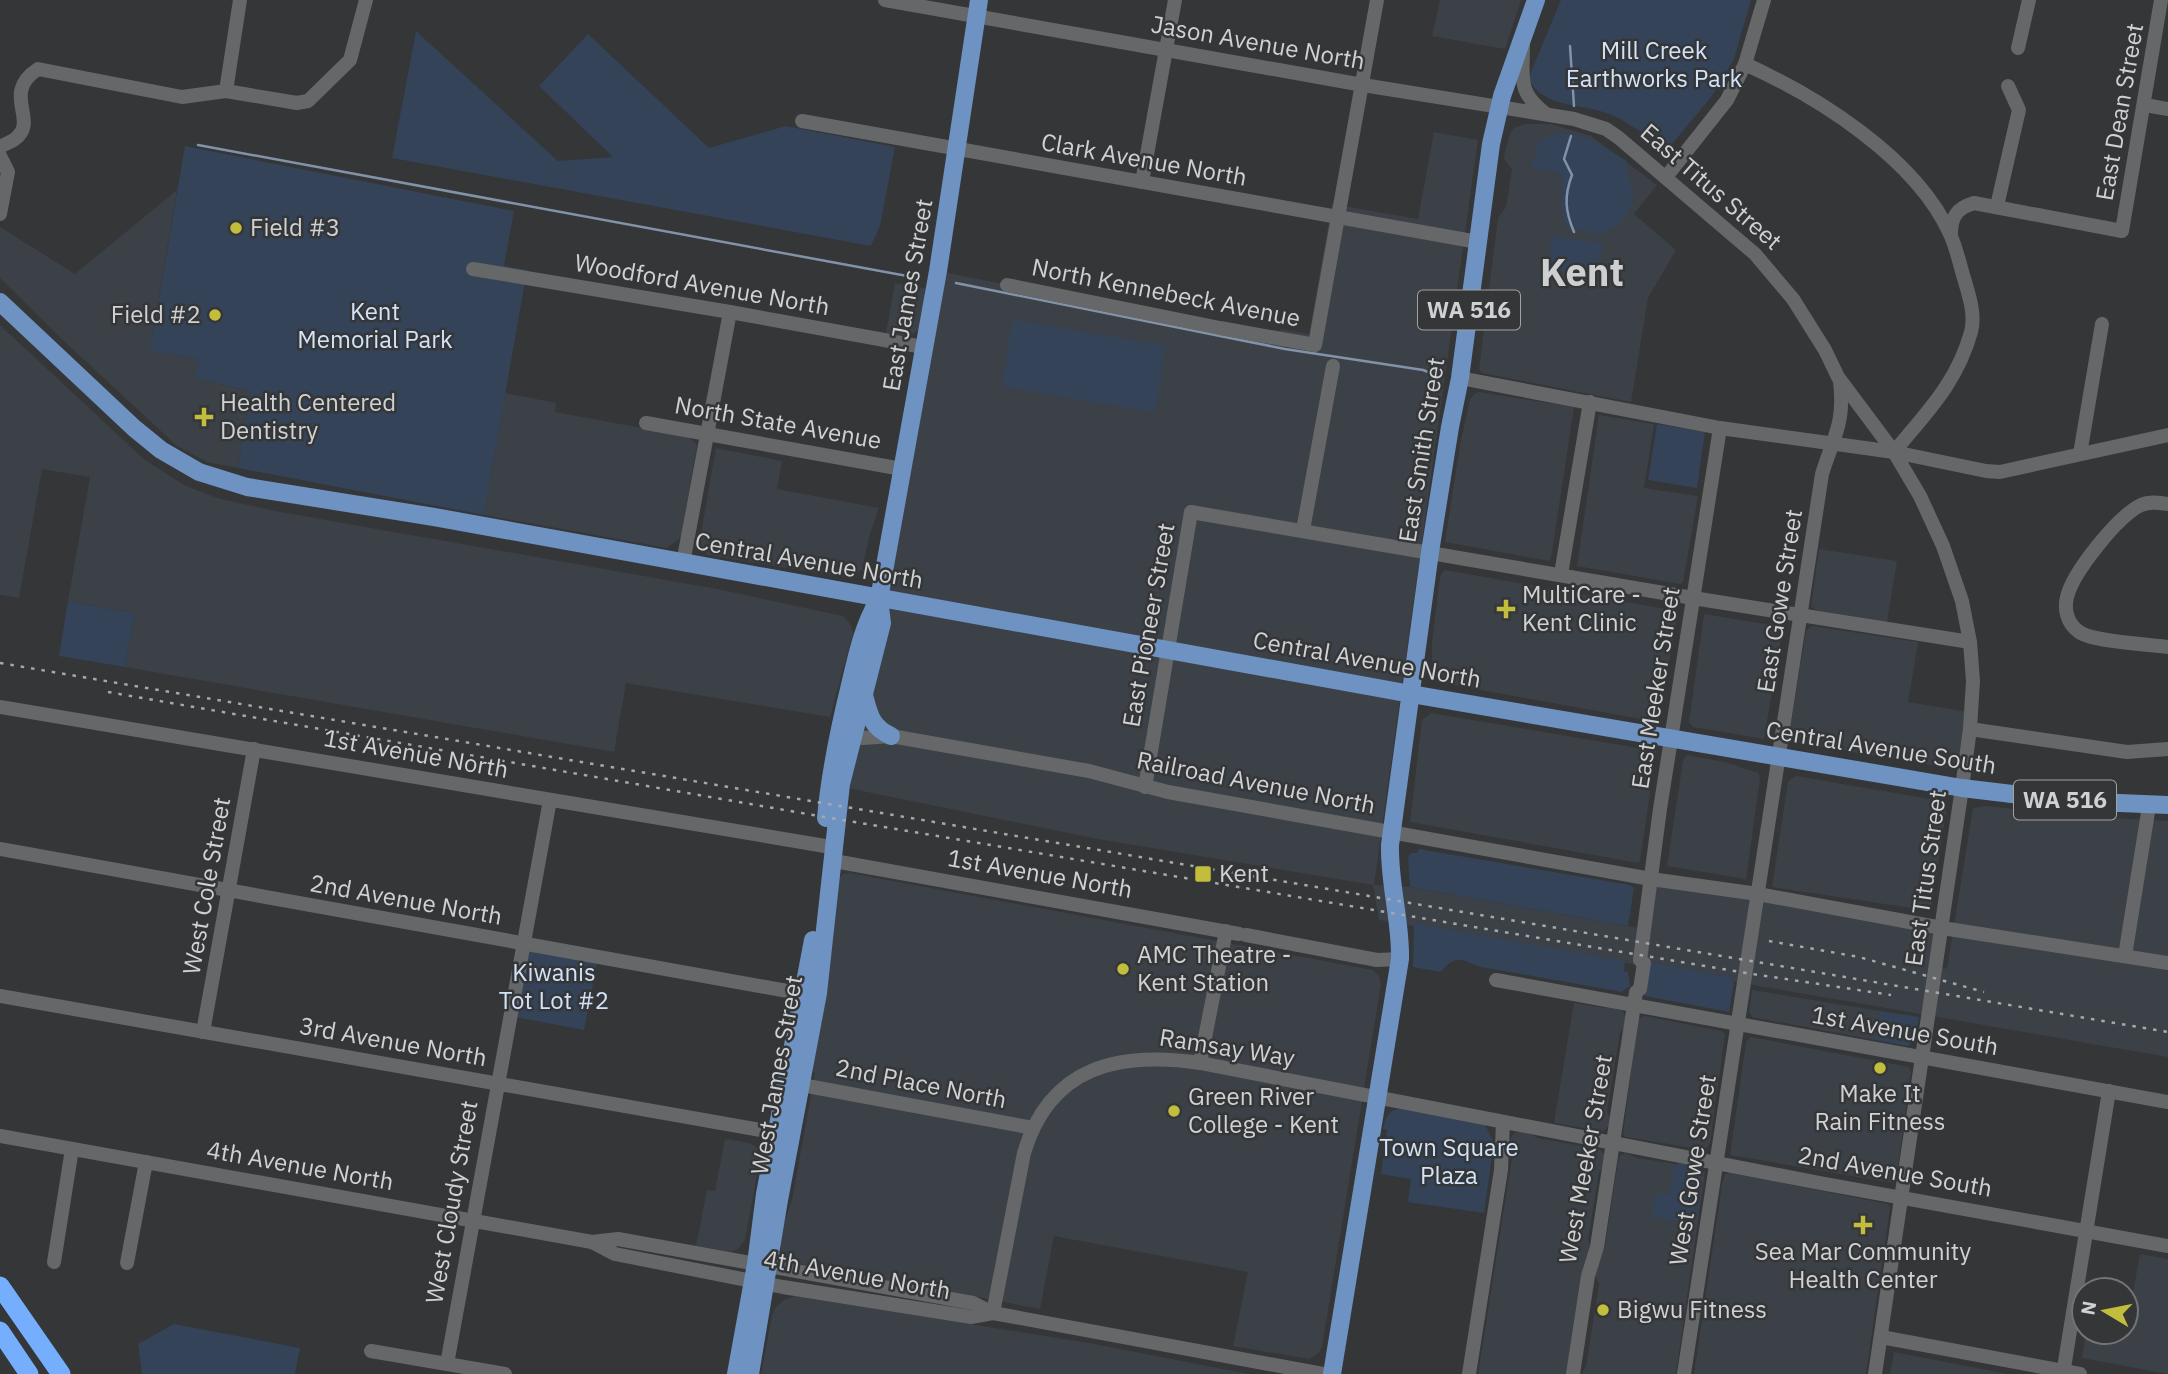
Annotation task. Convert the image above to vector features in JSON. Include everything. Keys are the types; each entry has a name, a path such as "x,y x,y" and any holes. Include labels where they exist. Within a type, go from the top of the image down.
{"highway":[{"path":"0,1286 61,1374"},
{"path":"0,1331 29,1374"}],"main road":[{"name":"East Smith Street","path":"1332,1374 1400,959 1400,929 1390,852 1430,552 1460,379 1491,144 1500,108 1536,0"},
{"name":"East James Street","path":"841,784 882,623 879,599 957,150 978,9"},
{"name":"Central Avenue North","path":"0,302 134,428 172,457 208,475 247,486 434,517 1411,694 1671,737"},
{"name":"East James Street","path":"829,853 828,788 838,731 867,620 879,599"},
{"path":"864,694 871,720 881,732 891,736"},
{"name":"Central Avenue South","path":"1671,737 1962,788 2071,801 2168,805"},
{"name":"West James Street","path":"750,1374 765,1194 799,1024 841,784"},
{"name":"West James Street","path":"736,1374 802,1085 819,988 829,853"},
{"path":"799,1024 803,1036 796,1077 802,1085"}],"street":[{"path":"226,91 240,0"},
{"path":"0,147 17,138 22,131 24,125 20,89 25,77 38,69 182,97 226,91 297,103 308,101 350,60 366,0"},
{"name":"Jason Avenue North","path":"885,0 978,9 1167,50 1500,108"},
{"path":"1143,182 1175,0"},
{"path":"1339,217 1377,0"},
{"path":"1666,177 1727,100 1745,64 1764,0"},
{"path":"2018,48 2029,0"},
{"name":"East Dean Street","path":"1997,206 2122,231 2161,0"},
{"path":"1524,32 1525,91 1533,104 1548,114"},
{"path":"1745,64 1815,99 1888,154 1919,185 1951,234"},
{"path":"1894,452 1945,390 1964,353 1972,329 1972,309 1951,234 1951,223 1963,206 1973,203 1997,206 2019,110 2008,86"},
{"path":"2145,105 2168,109"},
{"name":"East Titus Street","path":"1500,108 1574,119 1606,129 1755,254 1775,276 1813,330 1838,377 1894,452 1920,496 1943,546 1962,601 1970,642 1973,681 1970,729 1924,1057 1875,1374"},
{"name":"Clark Avenue North","path":"802,121 1478,242"},
{"path":"0,156 8,172 0,214"},
{"name":"North Kennebeck Avenue","path":"1007,285 1315,345 1339,217"},
{"name":"Woodford Avenue North","path":"474,269 923,348"},
{"path":"683,563 730,312"},
{"path":"2080,454 2102,324"},
{"path":"1333,366 1303,530 1693,598 1970,642"},
{"name":"East Titus Street","path":"1833,445 1841,420 1842,400 1838,377"},
{"path":"1460,379 1720,428 1894,452 1986,471 2000,471 2168,435"},
{"path":"1561,574 1590,402"},
{"name":"North State Avenue","path":"646,423 902,468"},
{"name":"East Meeker Street","path":"1641,957 1671,737 1720,428"},
{"name":"East Gowe Street","path":"1746,973 1822,474 1833,445"},
{"path":"2168,504 2140,506 2100,542 2067,596 2066,612 2078,632 2091,638 2168,647"},
{"name":"East Pioneer Street","path":"1145,786 1191,512 1303,530"},
{"name":"1st Avenue North","path":"0,707 550,800 1237,934 1377,960 1400,959"},
{"path":"1970,729 2127,752 2168,749"},
{"name":"Railroad Avenue North","path":"853,735 863,738 891,736 1089,771 1145,786 1651,879 1758,894 1942,928 2168,963"},
{"name":"West Cole Street","path":"203,1032 254,749"},
{"name":"West Cloudy Street","path":"447,1364 550,800"},
{"path":"2125,956 2149,806"},
{"name":"2nd Avenue North","path":"0,849 804,994"},
{"path":"1200,1063 1237,934"},
{"name":"West Meeker Street","path":"1573,1374 1588,1276 1597,1247 1634,998 1640,989 1644,963 1641,957"},
{"name":"West Gowe Street","path":"1684,1374 1746,973"},
{"path":"1496,980 1634,998"},
{"name":"3rd Avenue North","path":"0,996 778,1133"},
{"name":"1st Avenue South","path":"1634,998 1739,1024 2168,1102"},
{"name":"Ramsay Way","path":"993,1313 1024,1153 1033,1128 1054,1097 1092,1070 1130,1059 1155,1058 1200,1063 1377,1097"},
{"name":"2nd Place North","path":"802,1085 1033,1128"},
{"path":"2063,1372 2109,1091"},
{"path":"1377,1097 1614,1142"},
{"path":"1469,1374 1501,1170 1503,1122"},
{"name":"4th Avenue North","path":"0,1136 592,1242 615,1254 973,1303 993,1313 1323,1374"},
{"name":"2nd Avenue South","path":"1614,1142 2168,1246"},
{"path":"54,1262 72,1149"},
{"path":"127,1263 146,1162"},
{"path":"1881,1337 2080,1374"},
{"path":"371,1351 505,1374"}],"shaded area":[{"path":"1440,0 1521,0 1505,49 1432,36"},
{"path":"1525,124 1551,124 1591,136 1657,185 1634,214 1676,250 1648,298 1631,402 1482,373 1479,369 1498,218 1506,207 1512,169 1504,159 1505,152 1514,128"},
{"path":"1434,132 1478,140 1374,885 1410,887 1644,929 1651,879 1942,928 1936,965 1947,969 1973,808 1985,806 2081,816 2168,821 2168,1057 1379,920 1373,885 1098,839 838,786 938,271 1275,338 1281,329 1309,334 1332,204 1418,219"},
{"path":"177,190 150,351 198,359 196,378 250,391 238,468 207,462 177,446 0,278 0,227 75,274"},
{"path":"895,283 928,289 922,327 909,337 886,333"},
{"path":"0,325 145,460 184,485 217,498 275,511 717,589 843,616 853,633 830,717 626,683 614,752 125,667 135,613 68,601 90,477 42,469 19,598 0,595"},
{"path":"1479,392 1574,407 1549,561 1445,542 1470,399"},
{"path":"505,393 556,403 555,412 685,436 694,441 697,446 681,537 667,548 484,515"},
{"path":"1599,415 1654,424 1644,488 1698,496 1683,582 1680,584 1577,566"},
{"path":"716,448 782,461 777,489 879,508 862,570 848,578 707,555 699,545"},
{"path":"1819,549 1897,561 1887,622 1811,607"},
{"path":"1445,570 1678,611 1659,719 1652,721 1437,682 1432,669 1432,643 1439,584 1441,574"},
{"path":"1704,614 1783,627 1764,739 1693,727 1689,722"},
{"path":"1812,626 1918,642 1908,702 1968,712 1960,770 1803,744 1797,740 1790,729 1806,631"},
{"path":"1431,713 1656,751 1640,861 1638,863 1410,822 1422,720"},
{"path":"1686,755 1725,762 1758,773 1760,779 1746,879 1667,866"},
{"path":"1796,776 1936,800 1944,805 1946,812 1931,911 1772,887 1788,781"},
{"path":"850,873 1373,970 1378,975 1381,984 1322,1347 1318,1354 1309,1359 1233,1346 1248,1272 1054,1236 1040,1309 796,1263 784,1258 779,1244 780,1235 792,1200 815,1073 812,1071 837,880 843,874"},
{"path":"1752,990 1880,1011 1875,1040 1752,1017 1749,1012"},
{"path":"1574,1003 1604,1008 1613,1006 1622,1010 1627,1019 1620,1033 1607,1111 1609,1126 1603,1131 1554,1123"},
{"path":"1645,1016 1725,1034 1710,1143 1705,1150 1626,1137 1623,1134 1638,1020"},
{"path":"1751,1037 1909,1067 1911,1072 1896,1179 1893,1183 1730,1155 1746,1042"},
{"path":"1519,1131 1537,1138 1599,1149 1607,1157 1599,1172 1588,1240 1591,1247 1568,1374 1478,1374 1512,1157 1508,1142 1514,1133"},
{"path":"725,1139 749,1143 761,1154 745,1240 739,1248 731,1252 696,1246 707,1190 715,1191"},
{"path":"1626,1153 1637,1158 1697,1166 1705,1172 1676,1374 1581,1374 1586,1367 1599,1284 1595,1275 1605,1246 1619,1156"},
{"path":"1725,1174 1888,1204 1890,1208 1866,1374 1694,1374 1722,1185"},
{"path":"2140,1254 2168,1259 2168,1374 2082,1358 2084,1346 2140,1346 2140,1276 2136,1276"},
{"path":"795,1296 1089,1343 1249,1374 761,1374 772,1316 776,1307 784,1300"},
{"path":"1894,1352 2008,1374 1890,1374"}],"green space":[{"name":"Mill Creek Earthworks Park","path":"1561,0 1751,0 1734,59 1712,96 1667,150 1616,117 1546,97 1528,79"},
{"path":"416,31 558,161 613,157 539,86 588,34 709,148 786,126 895,147 880,226 871,246 392,158"},
{"path":"1562,132 1589,138 1627,161 1633,197 1631,205 1617,225 1603,233 1595,235 1566,227 1561,210 1563,182 1557,172 1531,168 1540,140"},
{"name":"Kent Memorial Park","path":"185,146 514,211 504,266 527,270 484,515 238,468 250,391 195,378 198,359 150,351"},
{"path":"1553,236 1602,243 1604,246 1590,273 1586,276 1562,270 1547,270"},
{"path":"1013,320 1166,346 1155,413 1002,386"},
{"path":"1657,424 1705,432 1697,488 1648,480"},
{"path":"68,601 135,613 125,667 59,656"},
{"path":"1419,849 1630,885 1634,888 1628,926 1410,887 1408,858"},
{"path":"1414,923 1625,961 1624,971 1628,972 1630,986 1620,993 1481,967 1464,960 1451,962 1441,972 1413,967"},
{"name":"Kiwanis Tot Lot #2","path":"523,944 598,958 584,1030 510,1016"},
{"path":"1649,962 1729,977 1734,983 1729,1012 1645,996"},
{"path":"1880,1011 1919,1017 1914,1042 1907,1046 1875,1040"},
{"name":"Town Square Plaza","path":"1400,1109 1485,1125 1494,1142 1484,1213 1408,1202 1411,1179 1381,1174 1387,1130 1383,1129 1385,1121 1390,1113"},
{"path":"1680,1163 1697,1166 1703,1174 1696,1224 1651,1217 1655,1193 1670,1195 1674,1168"},
{"path":"174,1324 300,1348 295,1374 142,1374 138,1344"}],"waterway":[{"path":"1570,46 1574,106"},
{"path":"1571,136 1564,159 1572,175 1567,204 1574,232"},
{"path":"198,145 918,278"},
{"path":"956,283 1285,349 1423,370 1441,377"}],"railway":[{"path":"0,663 2168,1032"},
{"path":"108,692 819,816 1746,973 1891,995"},
{"path":"1769,941 1859,957 1984,992"}],"place":[{"name":"Field #3","path":"236,228"},
{"name":"Field #2","path":"215,315"},
{"name":"Health Centered Dentistry","path":"204,417"},
{"name":"MultiCare - Kent Clinic","path":"1506,609"},
{"name":"Kent","path":"1203,874"},
{"name":"AMC Theatre - Kent Station","path":"1123,969"},
{"name":"Make It Rain Fitness","path":"1880,1068"},
{"name":"Green River College - Kent","path":"1174,1111"},
{"name":"Sea Mar Community Health Center","path":"1863,1225"},
{"name":"Bigwu Fitness","path":"1603,1310"}],"district":[{"name":"Kent","path":"1582,273"}]}
